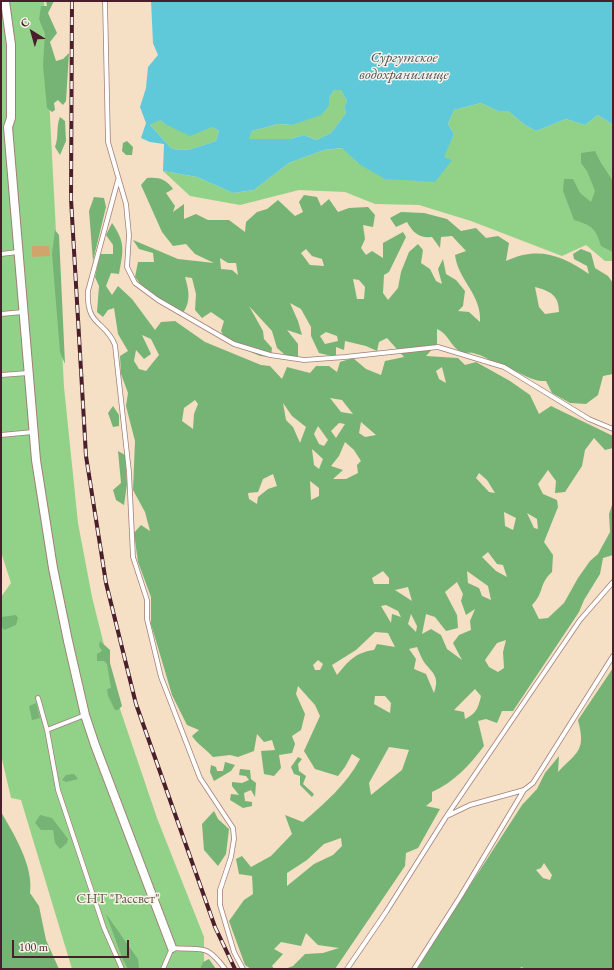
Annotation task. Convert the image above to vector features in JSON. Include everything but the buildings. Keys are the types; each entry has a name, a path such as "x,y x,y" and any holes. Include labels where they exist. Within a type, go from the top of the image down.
{"street":[{"path":"5,1 11,45 11,118 4,128 19,252 36,460 53,568 85,715 129,838 172,948"}],"lane":[{"path":"105,1 108,142 126,204 129,235 127,267 135,283 158,300 234,344 270,355 304,360 438,347 504,367 589,419 613,429"},
{"path":"118,180 88,291 87,303 91,315 99,326 111,335 115,345 129,472 133,557 146,600 147,619 161,677 200,778 233,828 234,839 231,857 220,890 220,905 234,952 243,969"},
{"path":"1,254 19,252"},
{"path":"1,314 23,312"},
{"path":"1,375 28,373"},
{"path":"1,435 34,432"},
{"path":"346,969 386,912 446,817 472,781 495,744 580,620 613,582"},
{"path":"414,969 460,897 524,790 533,782 613,656"},
{"path":"38,698 47,730 58,790 104,928 122,969"},
{"path":"47,730 85,715"},
{"path":"446,817 470,805 524,790"},
{"path":"163,969 172,948 205,949 215,955 225,969"}],"green space":[{"name":"СНТ \"Рассвет\"","path":"1,1 44,1 64,387 78,523 92,597 120,709 157,818 204,937 204,969 72,969 21,800 11,798 1,755 1,597 11,583 1,552"},
{"path":"46,1 54,1 48,13 57,33 50,42 56,61 63,59 69,53 66,101 63,105 58,100 54,103 55,110 52,112 47,108 43,65 45,34 39,19 41,6 47,6"},
{"path":"334,90 341,90 347,101 344,107 346,113 331,133 316,140 304,135 290,139 248,140 252,131 278,124 292,125 329,106 329,98"},
{"path":"481,103 498,111 508,111 525,125 536,131 566,119 585,125 598,115 613,125 613,261 605,261 586,245 562,256 471,221 419,205 375,204 345,192 299,190 240,205 190,196 163,171 197,177 233,193 254,190 289,163 324,150 343,148 359,164 451,160 443,157 454,134 448,124 454,110"},
{"path":"60,117 65,121 66,141 60,155 55,147"},
{"path":"159,119 165,124 212,127 219,131 216,141 188,150 172,149 150,125"},
{"path":"127,141 133,147 132,155 126,155 122,151 123,143"},
{"path":"595,151 613,181 613,252 601,246 595,231 592,228 574,220 563,191 564,179 573,179 580,193 591,202 595,191 587,171 581,163 581,153"},
{"path":"147,178 162,179 173,189 166,193 175,206 173,212 184,204 184,219 196,214 208,220 229,220 245,232 246,222 257,212 267,209 278,200 295,216 303,212 299,202 304,195 317,197 321,206 329,199 338,212 349,208 368,207 375,215 373,227 363,225 365,239 361,248 366,255 372,251 383,258 383,243 403,232 406,237 389,272 384,275 383,293 388,300 398,288 401,272 409,252 418,244 423,250 421,263 430,269 436,281 442,284 438,269 443,259 446,274 456,280 465,291 463,306 458,311 469,312 480,322 480,312 474,296 460,272 455,255 466,251 452,236 441,237 440,248 432,237 420,236 407,222 396,227 390,218 401,212 424,213 447,219 461,231 476,228 486,238 498,236 509,243 506,261 518,256 529,254 549,255 569,262 589,274 587,266 574,259 573,254 581,249 591,253 595,268 608,276 613,283 613,374 603,376 598,395 586,404 570,403 552,393 546,381 539,381 511,369 498,367 490,360 480,355 461,352 454,346 444,333 437,329 437,344 426,356 458,358 465,365 476,362 510,381 530,395 539,414 551,406 613,436 613,448 605,450 594,438 585,450 582,466 565,492 555,493 556,481 548,470 538,484 543,494 557,500 558,507 544,542 553,555 552,572 545,581 539,596 532,605 539,619 548,618 564,603 578,578 590,561 598,554 610,532 609,514 613,502 613,555 603,558 600,574 584,600 579,612 513,711 502,711 497,723 486,719 478,721 484,746 461,773 432,792 432,801 426,806 440,809 418,848 406,853 405,866 335,969 285,969 293,966 305,954 323,953 339,948 318,945 306,933 301,946 281,942 274,949 283,954 272,966 274,969 251,969 245,965 229,921 244,900 253,894 252,876 239,874 236,859 242,856 251,867 271,856 292,834 285,815 303,822 327,801 342,785 360,759 352,754 338,776 315,769 304,751 320,716 315,705 298,686 296,694 305,714 301,730 292,736 295,744 292,753 279,755 281,768 274,776 264,774 261,751 275,750 272,740 264,742 257,734 254,751 238,757 230,755 213,757 196,742 192,736 199,730 187,725 172,695 151,624 151,597 138,562 134,533 141,525 150,531 145,512 133,490 135,441 126,406 128,393 121,374 120,356 128,351 118,334 114,308 108,310 103,317 97,312 99,286 95,277 100,254 113,254 113,245 106,235 112,223 120,236 122,259 119,274 111,273 106,286 112,295 118,286 132,299 155,330 161,322 175,321 205,342 261,365 270,366 282,379 287,367 310,373 316,366 329,366 337,372 340,362 353,358 366,369 381,375 385,361 404,357 387,338 379,342 377,351 366,346 345,341 344,350 336,347 336,357 319,353 311,336 311,327 301,309 290,303 302,335 287,330 298,344 298,357 291,360 277,348 272,331 249,306 263,331 264,339 272,348 271,357 260,356 226,341 221,331 224,321 211,312 202,318 195,310 196,294 192,278 185,277 188,287 188,300 186,309 183,313 144,289 135,277 138,262 154,262 153,253 139,249 133,240 178,259 214,263 195,254 186,244 173,246 162,232 141,185","holes":["306,249 312,256 322,259 324,266 310,265 301,253","220,258 228,263 236,263 238,275 232,270 221,269","353,279 359,280 365,287 364,299 357,299","535,287 545,290 553,295 559,306 559,312 545,314 539,307","326,332 337,336 338,341 325,344 320,336","142,335 151,339 159,355 146,371 139,369 134,361 136,350 144,359 151,354","442,367 446,383 439,379 436,371","330,398 342,400 353,414 341,412","195,400 198,404 194,414 193,429 182,421 184,408","283,403 292,416 306,427 300,443 293,427 286,420","361,422 376,435 365,437 359,433","339,423 345,424 336,438 331,431","318,426 328,440 324,446 319,444 314,434","345,442 354,450 361,461 357,465 358,473 346,479 333,479 343,470 331,466 339,456","312,449 323,459 319,469 314,465","479,473 487,480 495,493 489,492 476,478","273,474 277,486 268,489 258,497 257,504 249,499 248,493 258,492 263,479","310,481 319,488 319,496 311,500","504,512 516,518 513,530 505,526","527,513 537,519 538,529 534,528","488,552 497,564 503,565 507,577 496,571 482,557","383,571 389,578 389,584 374,584 372,578","467,571 488,586 491,600 482,596 479,588 468,583","457,582 463,594 461,601 466,615 475,609 470,621 471,630 459,635 453,643 462,660 447,649 441,635 431,629 422,634 426,614 435,617 446,631 458,628 457,615 445,592","408,587 412,601 395,590","386,605 398,611 401,617 392,614 391,623 381,606","411,614 417,626 416,632 408,624","375,632 388,633 395,647 377,644 374,650 361,653 352,658 337,675 332,665 356,650","506,640 503,652 504,668 498,672 489,667 485,660 497,643","417,647 424,662 435,676 436,687 434,693 426,674 414,669 416,659 409,649","318,660 323,664 320,670 315,670 313,665","475,689 481,696 479,704 472,715 465,719 464,712 454,710","375,696 385,696 391,703 390,713 374,704","389,747 409,750 402,770 371,795 369,783","341,838 342,846 333,855 314,864 287,886 287,873 307,860 324,844"]},
{"path":"94,197 104,198 106,207 93,261 89,211"},
{"path":"55,230 59,235 65,364 60,352 52,254"},
{"path":"113,406 119,415 119,426 113,427 108,413"},
{"path":"118,451 125,455 127,484 124,505 116,500 113,490 121,483"},
{"path":"16,615 18,618 16,625 4,630 1,626 1,617"},
{"path":"100,641 110,650 110,663 122,706 118,710 115,710 108,696 107,689 111,688 107,664 104,661 97,661 97,654 102,651 99,646"},
{"path":"613,668 613,969 526,969 521,967 520,969 416,969 522,805 537,789 545,773 559,756 558,772 578,750 581,738 578,720","holes":["544,863 552,875 550,880 543,878 536,870 541,868"]},
{"path":"36,703 40,718 32,720 29,706"},
{"path":"298,757 302,759 298,764 299,771 306,776 303,784 314,794 312,797 300,785 300,776 294,774 291,767"},
{"path":"225,762 235,765 231,771 214,781 210,772 211,765 216,767 217,771 223,771"},
{"path":"240,769 250,770 251,779 256,783 255,797 251,790 244,793 245,801 252,802 252,806 243,808 230,800 231,794 239,795 232,786 232,782 242,783 249,780 246,776 239,775"},
{"path":"74,774 78,779 66,782 62,780 66,775"},
{"path":"214,811 218,819 229,829 226,854 218,866 204,850 202,824"},
{"path":"1,812 22,851 29,872 30,893 39,906 46,940 59,969 1,969"},
{"path":"40,815 52,818 68,839 67,843 60,849 55,843 53,830 41,830 35,823"},
{"path":"106,914 138,959 139,969 128,969 123,960"},
{"path":"209,959 216,969 200,969 203,962"}],"water":[{"name":"Сургутское водохранилище","path":"151,1 613,1 613,125 598,115 585,125 566,119 536,131 525,125 508,111 498,111 481,103 454,110 448,124 454,134 444,157 452,160 435,182 385,179 359,164 342,148 324,150 289,163 254,190 233,193 197,177 163,171 164,144 150,142 141,138 146,123 140,107 146,88 148,67 158,55 153,43","holes":["334,90 341,90 347,101 344,107 346,113 331,133 316,140 304,135 290,139 249,139 252,131 278,124 292,125 321,115 329,106 329,98","160,120 190,136 212,127 219,131 216,141 188,150 172,149 150,125"]}],"railway":[{"path":"72,1 71,199 86,456 106,583 136,704 215,927 235,969"}]}
